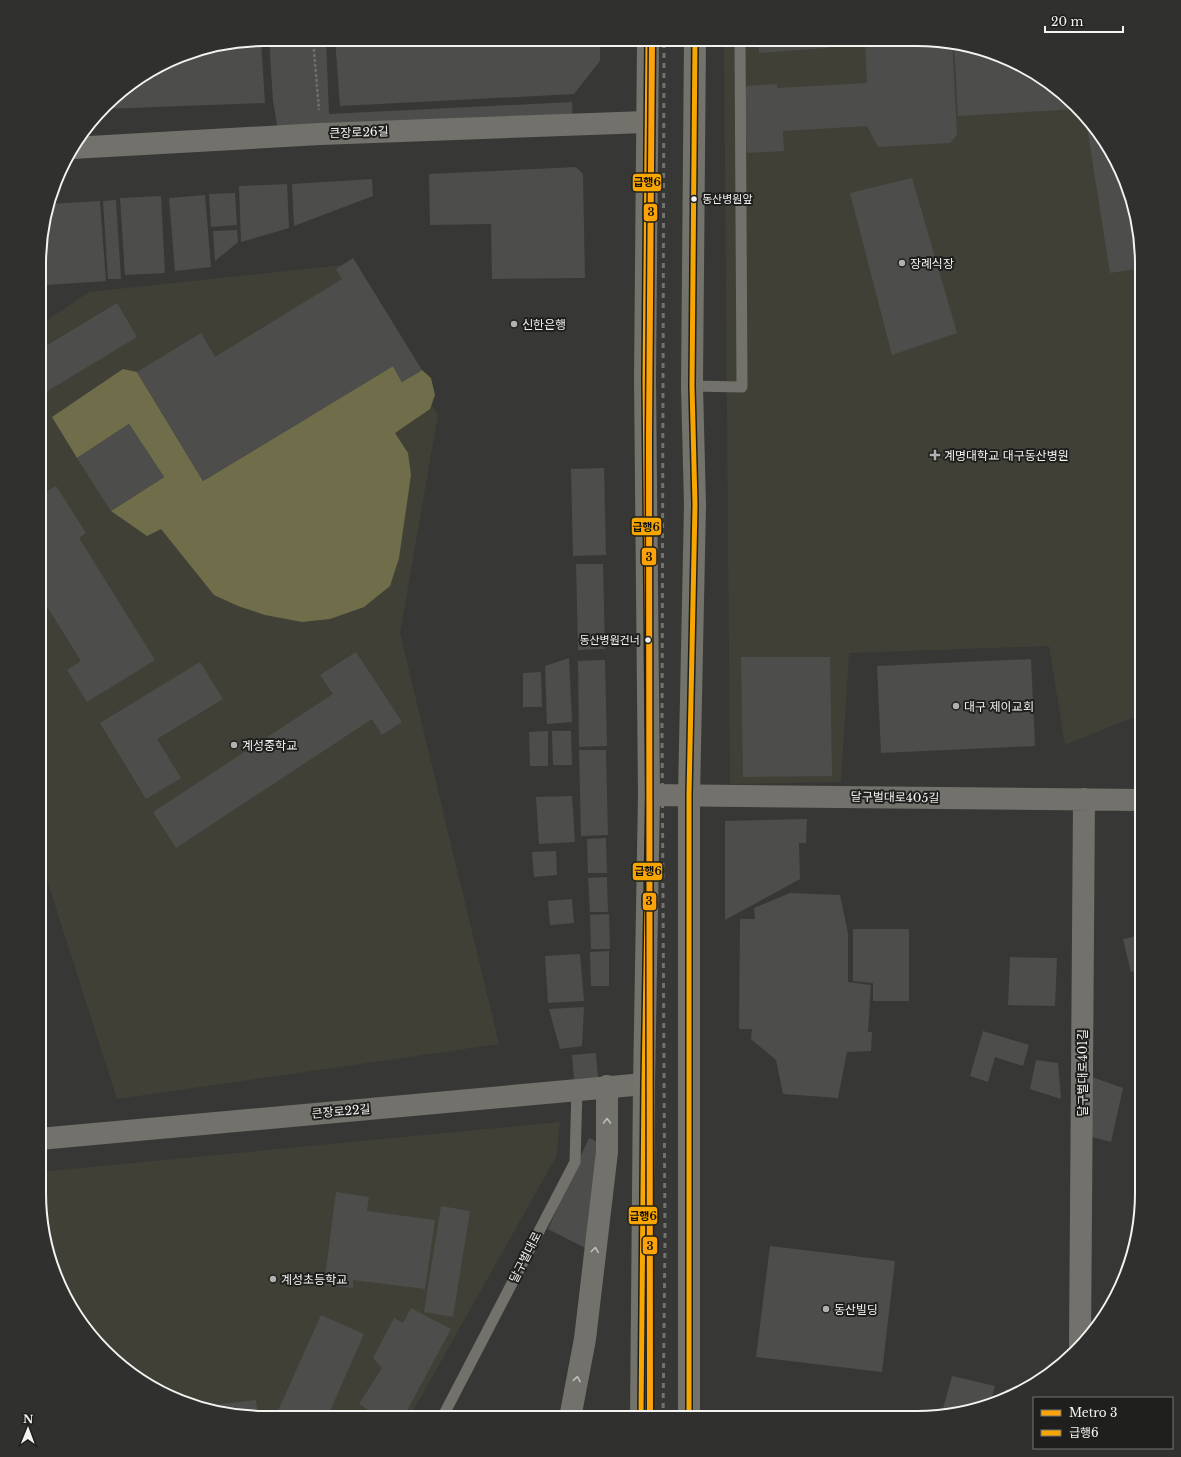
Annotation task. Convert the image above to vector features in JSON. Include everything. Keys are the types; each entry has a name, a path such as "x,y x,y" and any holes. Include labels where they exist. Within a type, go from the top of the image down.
{"main road":[{"path":"641,1411 644,1084 649,795 645,379 646,122 648,46"},
{"path":"689,1411 689,795 694,505 692,386 695,46"}],"street":[{"name":"큰장로26길","path":"80,148 320,134 646,122"},
{"name":"달구벌대로405길","path":"649,795 1135,800"},
{"name":"달구벌대로401길","path":"1080,1338 1084,799"},
{"name":"큰장로22길","path":"46,1135 644,1084"},
{"path":"571,1411 585,1339 607,1152 607,1086"}],"lane":[{"path":"692,386 742,387 740,46"},
{"name":"달구벌대로","path":"446,1411 575,1162 577,1089"}],"path":[{"path":"314,46 320,134"}],"shaded area":[{"name":"계명대학교 대구동산병원","path":"724,46 931,46 974,53 1014,68 1026,75 1061,100 1081,120 1090,131 1113,167 1128,207 1135,250 1135,717 1065,745 1049,646 849,653 841,782 730,784"},
{"name":"계성중학교","path":"343,265 438,415 400,633 499,1044 117,1099 46,877 46,321 89,292"},
{"path":"393,366 402,382 422,370 431,378 435,395 430,409 395,433 408,453 411,475 399,558 390,586 364,607 330,619 302,622 265,615 238,606 214,595 161,529 147,536 111,511 164,477 129,424 77,458 52,417 123,369 137,372 203,481"},
{"name":"계성초등학교","path":"560,1122 556,1157 413,1411 250,1411 207,1404 167,1389 155,1382 120,1357 100,1337 91,1326 68,1290 53,1250 50,1236 46,1207 46,1171"}],"building":[{"path":"250,46 261,46 265,103 111,109 131,91 167,68 207,53"},
{"path":"269,46 326,46 329,114 572,102 573,120 278,130 273,101"},
{"path":"336,46 600,46 600,61 574,94 340,106"},
{"path":"758,46 828,46 828,48 759,53"},
{"path":"865,46 931,46 952,49 957,135 950,143 878,147 867,126 783,131 784,151 747,153 743,86 777,84 777,88 867,83"},
{"path":"954,49 974,53 1014,68 1050,91 1070,109 958,116"},
{"path":"1087,127 1113,167 1128,207 1131,221 1135,250 1135,269 1110,273"},
{"path":"576,167 583,174 585,278 492,279 491,224 430,225 429,174"},
{"name":"장례식장","path":"912,178 957,333 892,355 850,193"},
{"path":"372,179 373,196 294,226 292,184"},
{"path":"287,184 289,228 241,242 239,186"},
{"path":"235,193 237,225 211,227 209,194"},
{"path":"205,195 211,267 175,271 169,198"},
{"path":"161,196 165,273 125,275 120,198"},
{"path":"116,200 121,279 108,279 103,201"},
{"path":"100,201 106,281 47,285 46,250 54,204"},
{"path":"237,230 238,242 215,261 213,231"},
{"path":"353,258 422,370 402,382 393,366 203,481 137,372 201,333 215,357 342,279 336,269"},
{"path":"117,303 137,337 46,392 46,346"},
{"path":"129,424 164,477 111,511 77,458"},
{"path":"604,468 606,555 573,556 571,469"},
{"path":"56,486 86,533 79,538 155,660 87,702 67,670 81,661 46,605 46,492"},
{"path":"576,564 603,564 605,649 578,650"},
{"path":"356,652 402,722 382,735 372,719 176,848 153,812 333,694 320,675"},
{"path":"741,657 830,657 832,776 743,777"},
{"path":"569,658 572,722 547,724 545,666"},
{"name":"대구 제이교회","path":"1031,659 1035,746 881,753 877,666"},
{"path":"605,660 607,746 579,747 578,661"},
{"path":"200,662 223,699 157,739 181,778 146,799 100,723"},
{"path":"541,672 542,707 523,707 523,673"},
{"path":"548,731 548,766 530,766 529,732"},
{"path":"552,731 571,731 572,765 553,765"},
{"path":"579,750 606,750 608,835 581,836"},
{"path":"572,796 575,842 539,844 536,797"},
{"path":"807,819 806,843 799,843 800,879 725,920 725,821"},
{"path":"606,838 607,873 588,873 587,839"},
{"path":"556,851 557,875 534,877 532,852"},
{"path":"607,877 608,912 590,912 588,878"},
{"path":"790,893 840,895 848,933 848,982 871,985 868,1032 872,1032 871,1051 847,1052 838,1098 783,1094 776,1060 751,1039 752,1029 739,1029 740,919 755,919 754,908"},
{"path":"572,899 574,923 550,925 548,901"},
{"path":"609,914 610,949 591,949 590,915"},
{"path":"853,929 909,929 909,1001 873,1001 873,983 853,981"},
{"path":"1135,936 1135,971 1131,972 1123,939"},
{"path":"609,951 609,986 591,986 590,952"},
{"path":"580,954 584,1001 548,1003 545,956"},
{"path":"1010,957 1057,958 1055,1006 1008,1005"},
{"path":"584,1007 582,1046 560,1049 549,1009"},
{"path":"983,1031 1029,1045 1023,1066 995,1057 988,1082 970,1076"},
{"path":"596,1053 598,1078 574,1079 572,1055"},
{"path":"1036,1060 1058,1063 1061,1099 1030,1089"},
{"path":"1092,1077 1123,1088 1111,1142 1092,1137"},
{"path":"589,1138 600,1143 587,1249 548,1229"},
{"path":"336,1192 369,1197 367,1211 435,1220 425,1289 353,1280 353,1288 324,1285"},
{"path":"441,1206 470,1211 453,1317 424,1312"},
{"name":"동산빌딩","path":"770,1246 895,1261 882,1372 756,1357"},
{"path":"411,1308 451,1329 407,1411 370,1411 359,1404 382,1368 373,1358 394,1318 403,1323"},
{"path":"321,1315 364,1334 330,1411 278,1411"},
{"path":"952,1376 995,1386 992,1397 974,1404 943,1409"},
{"path":"256,1400 257,1411 250,1411 212,1405"}],"railway":[{"path":"663,1411 665,1239 662,729 664,46"}],"metro line":[{"name":"3","path":"650,1411 649,434 652,46"}],"transit line":[{"name":"급행6","path":"641,1411 644,1084 649,795 645,379 648,46"},
{"name":"급행6","path":"689,1411 689,795 695,505 692,386 695,46"}],"place":[{"name":"동산병원앞","path":"694,199"},
{"name":"장례식장","path":"902,263"},
{"name":"신한은행","path":"514,324"},
{"name":"계명대학교 대구동산병원","path":"935,455"},
{"name":"동산병원건너","path":"648,640"},
{"name":"대구 제이교회","path":"956,706"},
{"name":"계성중학교","path":"234,745"},
{"name":"계성초등학교","path":"273,1279"},
{"name":"동산빌딩","path":"826,1309"}]}
